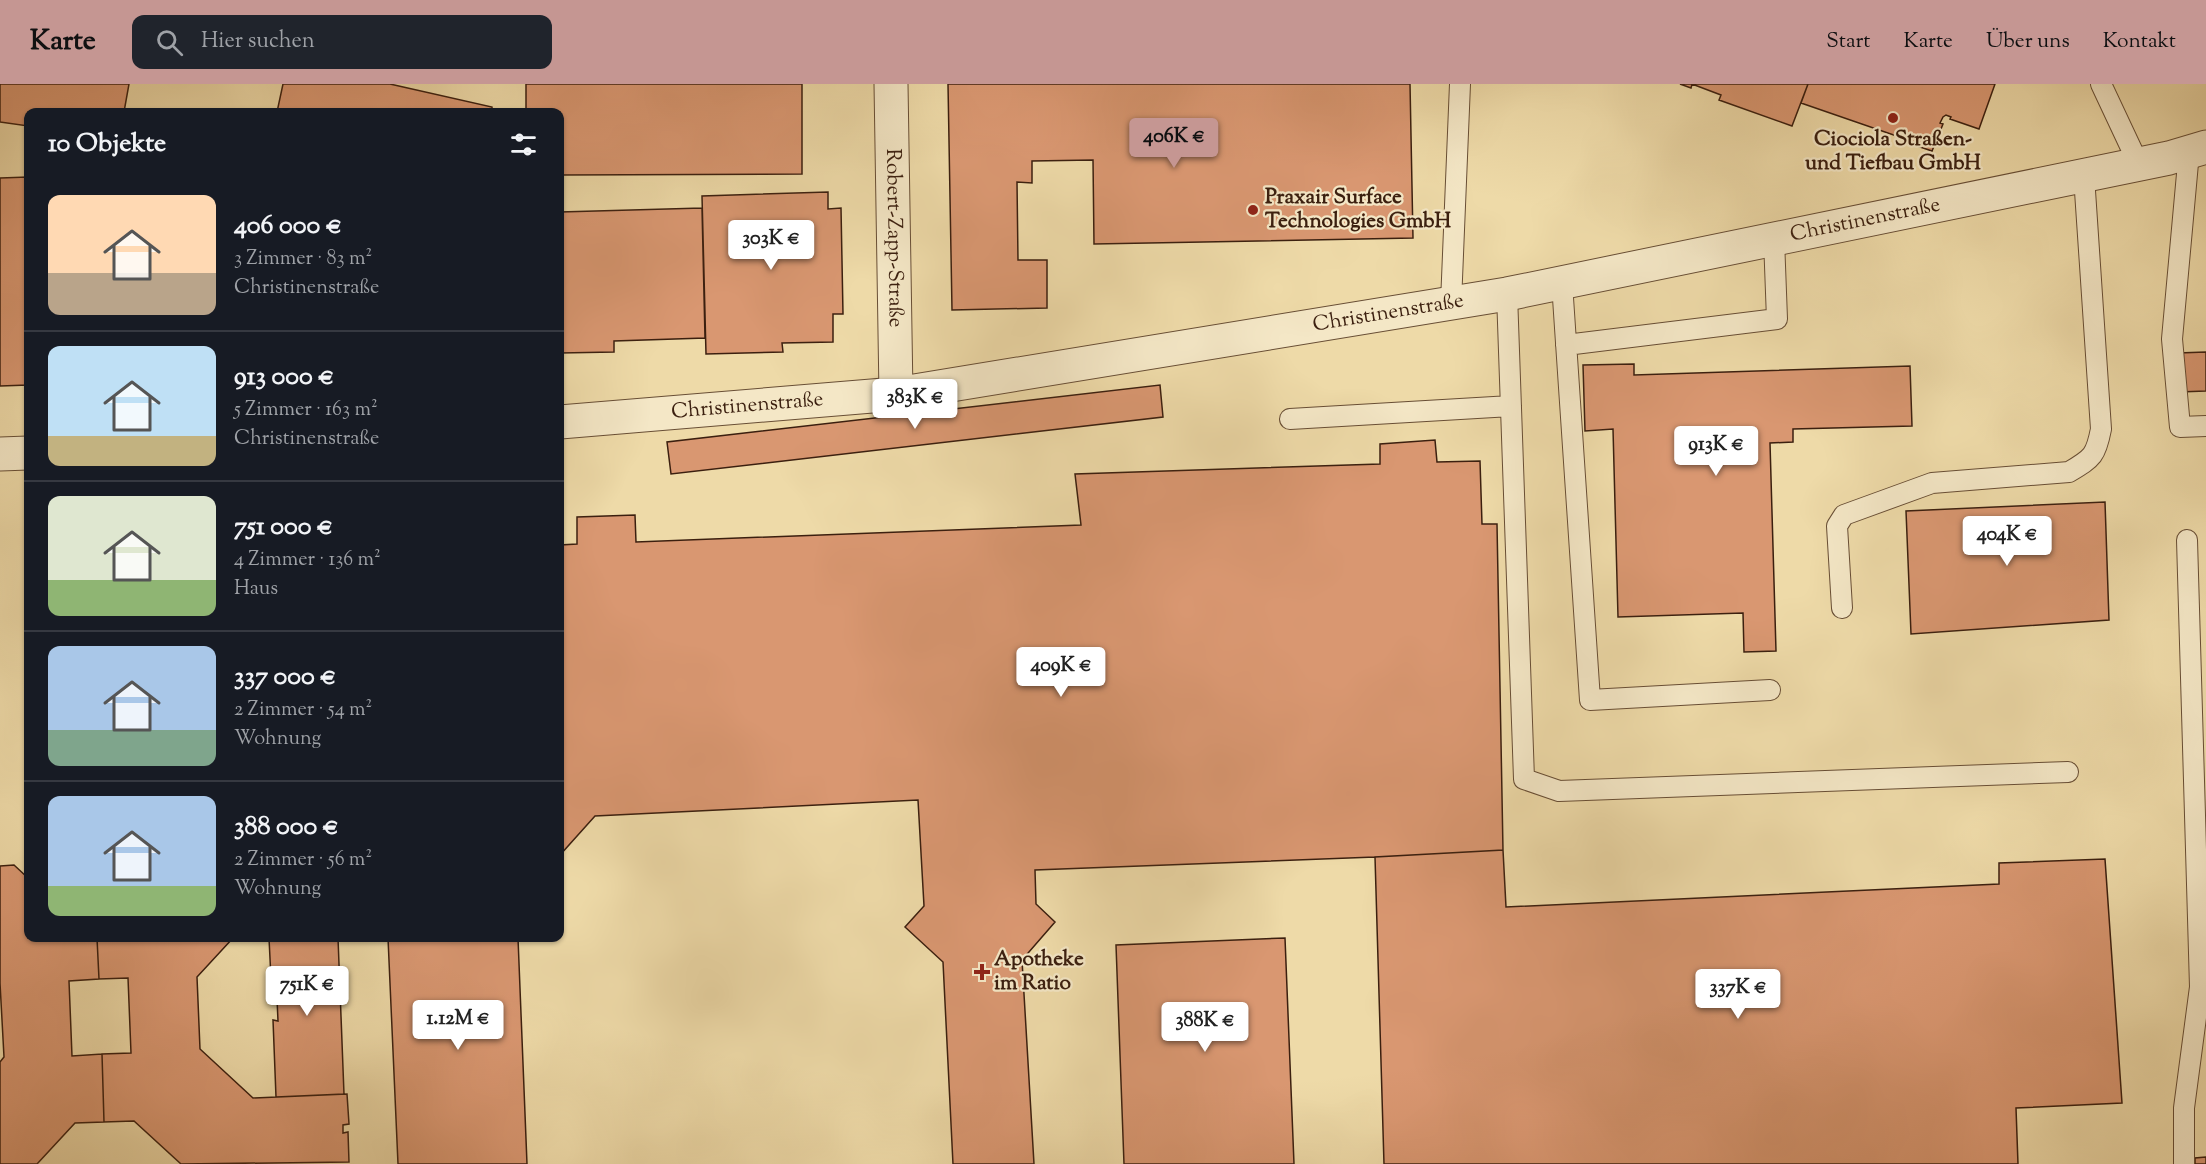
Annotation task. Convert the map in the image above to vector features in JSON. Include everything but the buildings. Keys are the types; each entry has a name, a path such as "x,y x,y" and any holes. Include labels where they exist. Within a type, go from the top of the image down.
{"street":[{"name":"Robert-Zapp-Straße","path":"891,84 896,394"},
{"name":"Christinenstraße","path":"564,422 896,394 1507,294 2139,165 2198,149"},
{"path":"0,454 24,453"}],"lane":[{"path":"1451,303 1460,84"},
{"path":"2101,84 2139,165"},
{"path":"2198,149 2172,339 2180,427 2206,426"},
{"path":"1842,608 1837,526 1844,515 1932,483 2069,472 2084,464 2096,452 2101,429 2084,176"},
{"path":"1566,345 1777,320 1774,239"},
{"path":"1562,283 1590,700 1770,690"},
{"path":"1507,294 1524,779 1559,791 2068,772"},
{"path":"1290,419 1511,406"},
{"path":"2184,1164 2184,1108 2200,987 2187,540"}],"place":[{"name":"Ciociola Straßen- und Tiefbau GmbH","path":"1893,118"},
{"name":"Praxair Surface Technologies GmbH","path":"1253,210"},
{"name":"Apotheke im Ratio","path":"982,972"}]}
